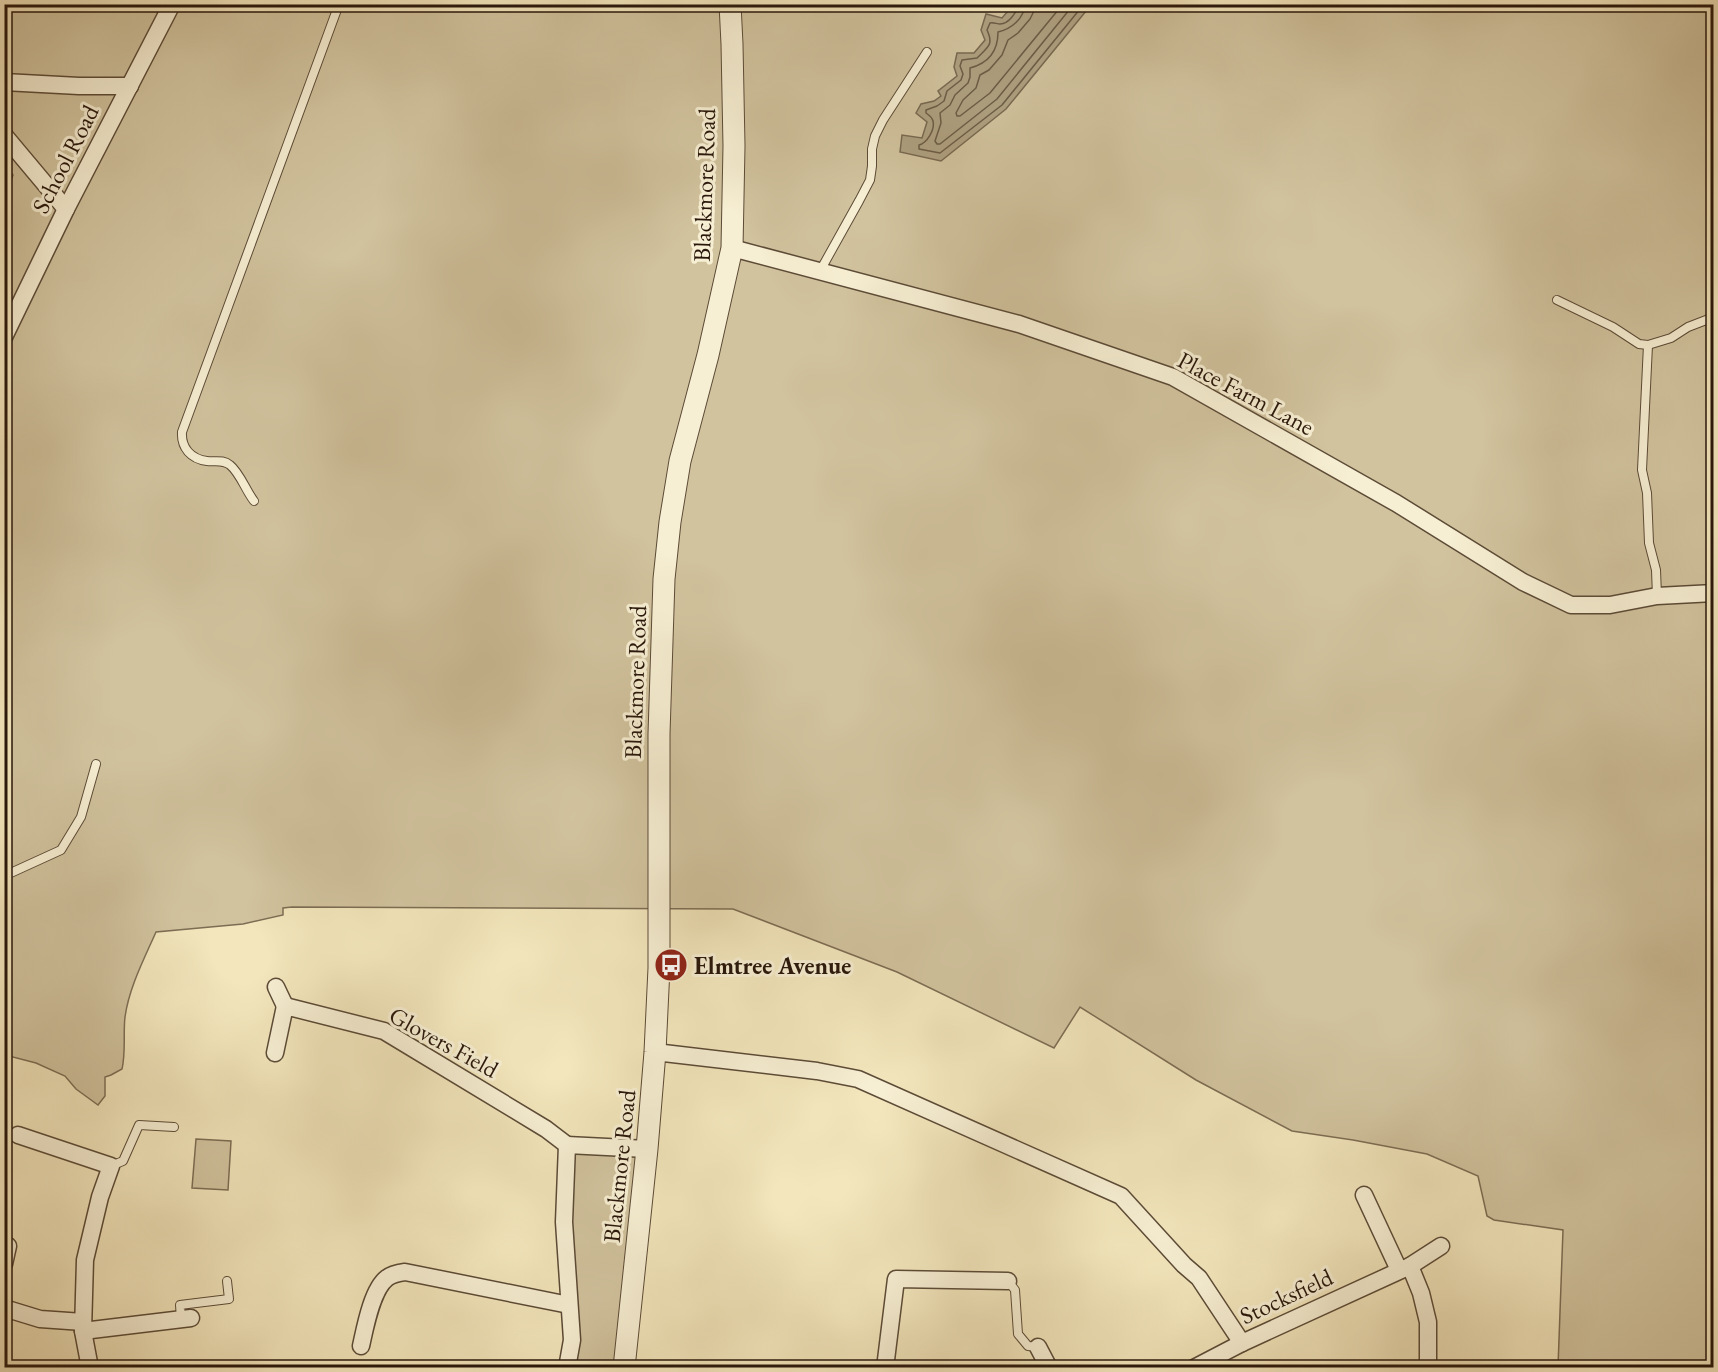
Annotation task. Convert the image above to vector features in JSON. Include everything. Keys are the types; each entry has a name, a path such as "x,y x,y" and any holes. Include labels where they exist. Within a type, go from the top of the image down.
{"street":[{"name":"School Road","path":"4,337 66,209 172,4"},
{"name":"Blackmore Road","path":"624,1368 655,1052 659,968 658,734 664,579 680,462 708,355 732,248 734,146 730,4"},
{"path":"4,82 130,86"},
{"path":"4,135 66,209"},
{"name":"Place Farm Lane","path":"732,248 1019,324 1173,378 1396,503 1523,582 1571,605 1610,605 1657,596 1713,593"},
{"path":"275,1053 285,1006 276,987"},
{"name":"Glovers Field","path":"285,1006 384,1031 567,1144"},
{"path":"655,1052 817,1071 858,1079 1121,1196 1199,1278 1242,1343"},
{"path":"18,1135 111,1166 100,1197 85,1260 83,1326 90,1368"},
{"path":"567,1368 572,1340 564,1222 567,1144 647,1149"},
{"path":"1364,1195 1404,1268 1421,1293 1428,1322 1428,1368"},
{"path":"4,1245 8,1246 4,1264"},
{"name":"Stocksfield","path":"1194,1368 1242,1343 1404,1268 1441,1245"},
{"path":"361,1346 372,1302 385,1280 394,1274 405,1272 569,1305"},
{"path":"885,1368 896,1279 1008,1281"},
{"path":"4,1308 40,1319 83,1326 186,1319"},
{"path":"1038,1347 1049,1368"}],"lane":[{"path":"254,501 231,465 218,460 200,460 187,452 182,440 182,432 339,4"},
{"path":"820,271 870,180 875,136 927,52"},
{"path":"1557,300 1613,327 1639,344 1648,345 1671,338 1688,327 1713,317"},
{"path":"1648,345 1642,470 1647,493 1649,543 1656,570 1657,596"},
{"path":"4,876 61,850 81,818 96,764"},
{"path":"111,1166 123,1161 139,1125 174,1127"},
{"path":"186,1319 180,1305 229,1299 227,1281"},
{"path":"1008,1281 1015,1290 1018,1334 1028,1346 1038,1347"}],"shaded area":[{"path":"4,5 1713,5 1713,1367 1558,1367 1563,1230 1494,1220 1487,1216 1478,1176 1427,1154 1292,1131 1196,1080 1080,1007 1054,1048 897,972 733,909 292,907 283,908 283,915 243,924 156,932 127,1006 122,1069 105,1077 105,1096 98,1105 76,1089 65,1076 36,1063 5,1055 4,201 13,175 5,166"},
{"path":"196,1139 231,1141 228,1190 192,1188"},
{"path":"567,1145 647,1149 624,1367 567,1367"}],"water":[{"path":"1014,4 1091,5 1006,109 941,161 900,152 902,135 922,138 927,122 916,113 921,104 934,101 941,96 938,91 957,76 954,67 957,53 974,53 985,40 981,30 986,14 1002,18"}],"place":[{"name":"Elmtree Avenue","path":"671,965"}]}
